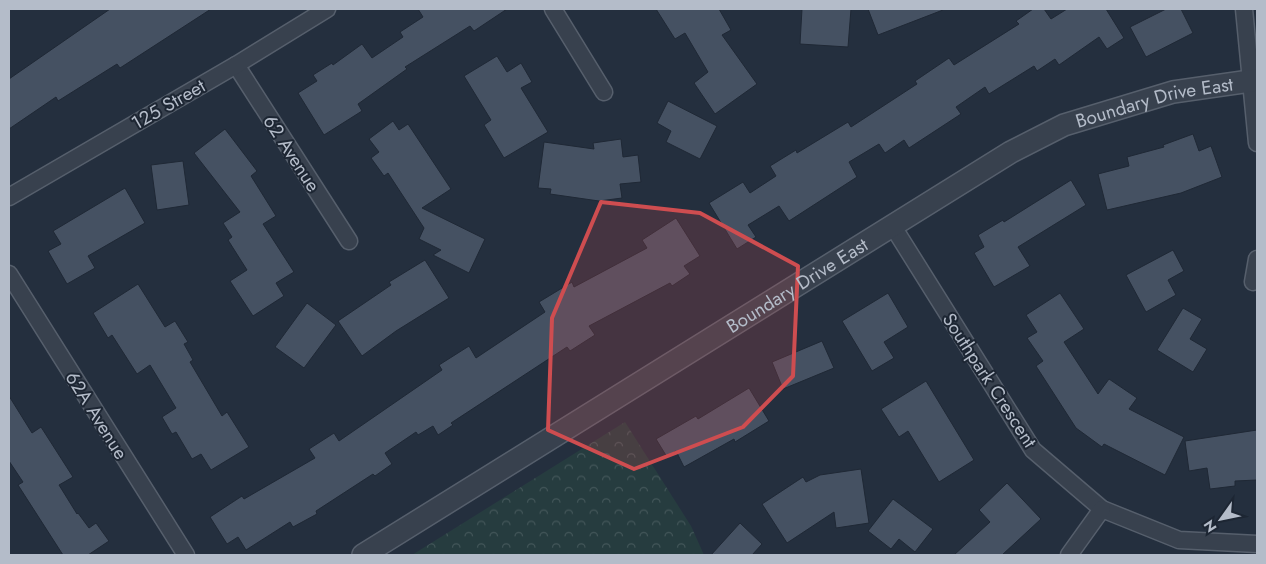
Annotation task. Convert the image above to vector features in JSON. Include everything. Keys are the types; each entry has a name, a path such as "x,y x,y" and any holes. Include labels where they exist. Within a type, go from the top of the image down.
{"street":[{"name":"125 Street","path":"9,197 236,65 327,9"},
{"path":"553,9 604,92"},
{"path":"1244,9 1255,80 1257,143"},
{"name":"62 Avenue","path":"236,65 348,241"},
{"name":"Boundary Drive East","path":"363,555 1011,152 1064,125 1173,92 1255,80"},
{"name":"Southpark Crescent","path":"892,225 1033,450 1102,508 1180,540 1257,544"},
{"path":"1253,282 1257,259"},
{"name":"62A Avenue","path":"9,274 186,555"},
{"path":"1069,555 1102,508"}],"highlighted area":[{"path":"601,202 700,213 798,266 793,376 743,427 634,469 548,430 552,318"}],"green space":[{"path":"625,422 691,526 704,555 412,555"}],"building":[{"path":"110,9 211,9 120,68 117,64 58,101 56,97 9,129 9,79"},
{"path":"418,9 507,9 474,31 470,26 405,67 407,69 358,104 362,111 324,135 298,93 317,81 313,75 332,63 333,65 362,44 372,58 403,37 400,32 423,17"},
{"path":"656,9 719,9 731,30 722,35 757,84 715,114 694,83 708,72 685,33 675,39"},
{"path":"802,9 851,9 848,47 800,44"},
{"path":"868,9 943,9 943,10 878,35"},
{"path":"1033,9 1044,9 1051,19 1067,9 1106,9 1124,38 1107,49 1099,37 1059,65 1055,59 1037,71 1034,66 989,94 985,87 956,107 961,114 909,148 904,140 885,153 879,144 849,162 857,177 789,221 779,206 748,225 756,237 737,249 709,203 743,182 750,193 776,176 770,166 796,150 797,153 848,122 851,127 917,84 915,81 949,58 954,65 1019,24 1016,21"},
{"path":"1166,9 1181,9 1193,33 1146,57 1130,27"},
{"path":"497,56 507,72 521,63 532,82 521,88 548,132 504,158 484,125 491,120 464,76"},
{"path":"668,101 717,126 700,159 666,142 671,131 657,123"},
{"path":"393,121 399,130 408,124 451,189 422,208 485,239 469,273 433,255 441,250 419,239 424,228 388,173 384,176 371,158 379,152 369,139"},
{"path":"225,129 257,171 251,176 276,216 263,224 294,272 276,283 284,296 253,316 230,281 247,270 228,240 232,237 223,223 240,212 194,153"},
{"path":"1193,134 1199,151 1211,146 1222,177 1181,193 1107,210 1098,174 1129,166 1127,157 1164,147 1163,145"},
{"path":"621,139 623,157 638,155 641,182 620,184 622,198 599,201 550,194 551,189 538,188 544,142 594,149 593,143"},
{"path":"183,161 189,205 157,210 151,165"},
{"path":"1071,180 1086,205 1018,247 1030,266 994,287 974,253 984,247 978,235 1003,220 1004,222"},
{"path":"125,188 145,223 88,256 95,268 67,284 48,251 61,244 53,231"},
{"path":"676,218 700,256 684,266 690,274 672,286 670,283 589,326 595,335 570,351 567,347 451,423 453,425 438,435 433,426 418,435 416,432 385,453 392,464 316,511 317,514 293,527 290,522 246,550 238,537 227,544 210,517 242,496 244,499 315,458 309,449 334,433 339,441 442,370 439,365 469,346 476,358 545,312 539,302 572,282 574,287 647,248 642,240"},
{"path":"1173,250 1184,271 1168,280 1176,295 1146,312 1126,275"},
{"path":"425,260 449,298 396,331 362,356 338,321 391,285 389,282"},
{"path":"138,284 165,327 175,321 188,342 184,344 193,360 190,362 222,416 227,412 249,447 211,470 201,454 192,459 176,432 172,434 162,417 176,408 150,365 137,374 112,335 108,338 93,313"},
{"path":"888,293 908,327 884,342 894,358 872,371 842,321"},
{"path":"1060,293 1084,329 1064,342 1098,394 1109,379 1137,398 1129,409 1184,437 1165,475 1104,444 1102,447 1076,428 1036,366 1043,361 1027,338 1037,332 1026,315"},
{"path":"307,303 336,325 304,368 275,347"},
{"path":"1183,308 1202,319 1190,339 1207,349 1193,372 1157,350"},
{"path":"822,341 834,368 783,389 772,362"},
{"path":"926,381 974,460 939,482 908,431 899,437 881,409"},
{"path":"749,388 769,421 735,442 734,439 684,467 676,451 667,457 656,439 696,416 698,419"},
{"path":"9,396 32,433 41,427 73,477 59,485 77,514 89,528 96,523 109,541 88,555 63,555 18,485 23,482 9,461"},
{"path":"1257,430 1257,480 1235,481 1235,486 1210,489 1207,468 1189,471 1185,441"},
{"path":"861,469 869,523 836,528 834,512 787,543 762,504 803,477 806,482 820,475"},
{"path":"1007,483 1041,519 1002,555 954,555 990,522 979,510"},
{"path":"893,499 933,529 915,552 899,539 891,549 868,531"},
{"path":"740,523 762,544 752,555 711,555"}]}
